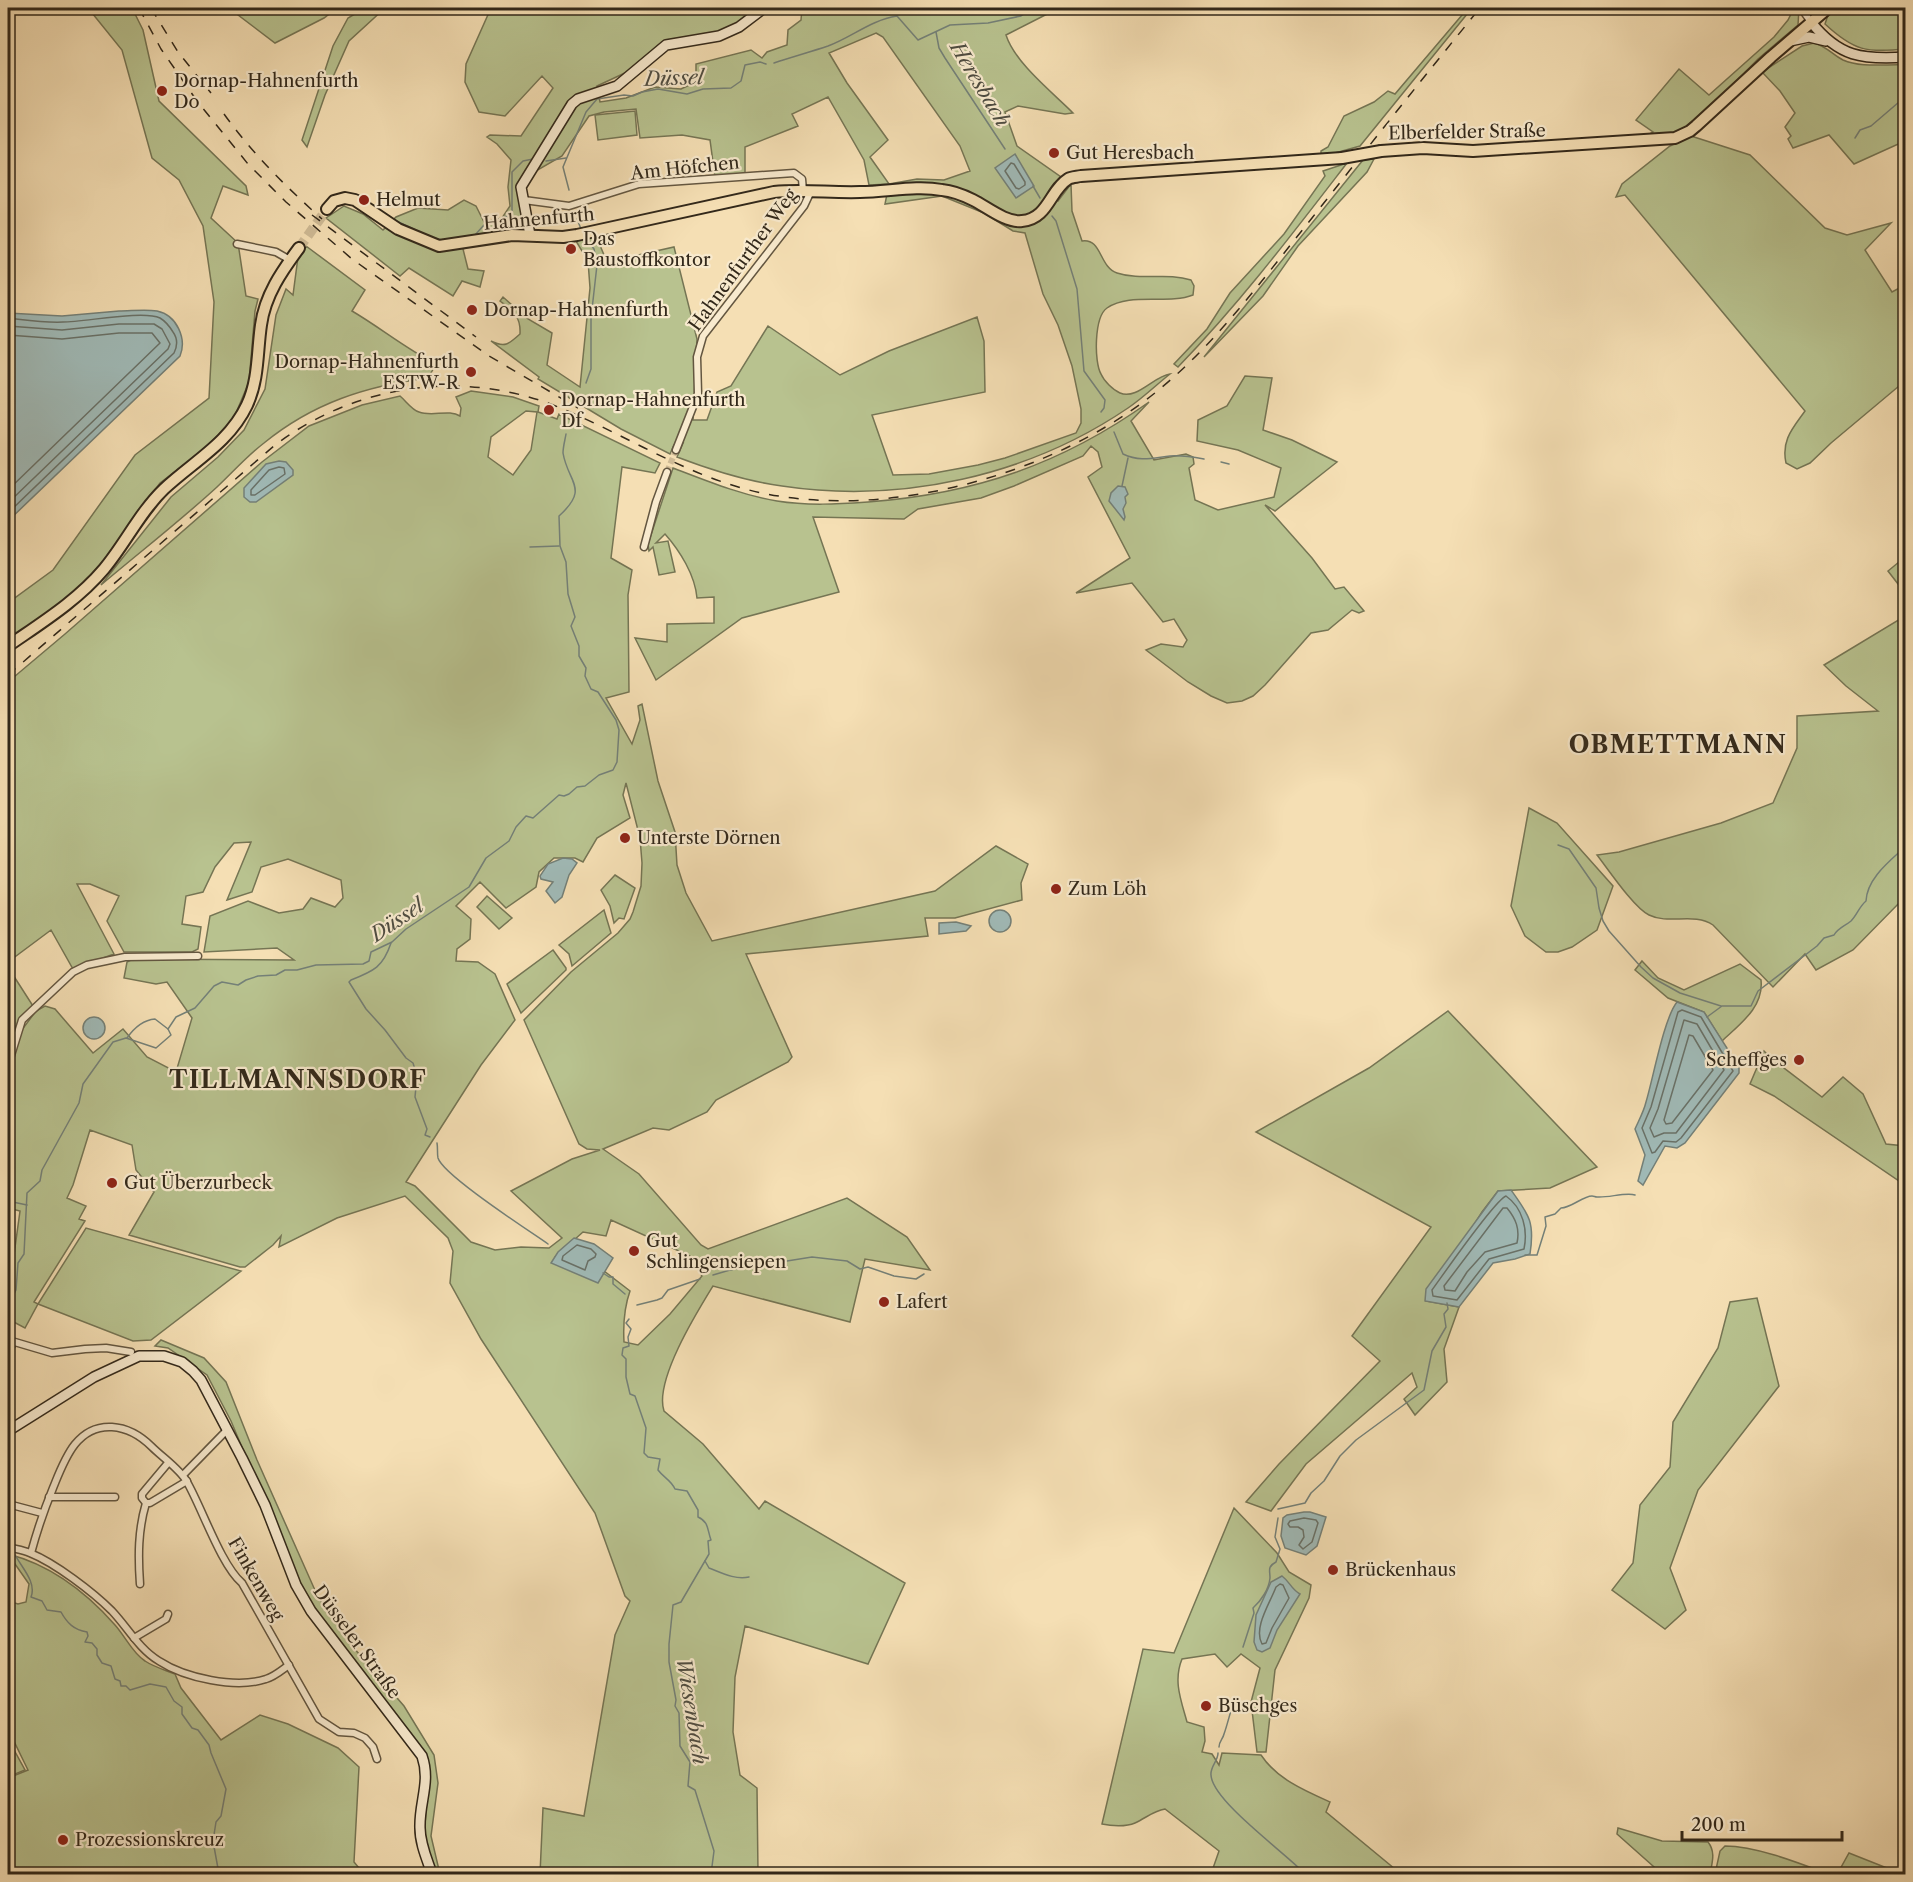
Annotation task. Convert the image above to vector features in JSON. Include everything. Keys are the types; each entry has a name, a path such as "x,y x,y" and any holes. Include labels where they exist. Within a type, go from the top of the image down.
{"main road":[{"path":"530,235 521,187 569,109 578,99 616,86 666,45 725,34 765,8"},
{"name":"Elberfelder Straße","path":"892,190 926,188 957,193 1013,221 1021,222 1044,209 1062,183 1069,178 1081,176 1342,158 1381,150 1423,148 1473,151 1675,138 1696,126 1828,8"},
{"path":"1811,22 1828,42"},
{"path":"1788,42 1809,38 1828,42 1858,57 1871,59 1905,57"},
{"name":"Hahnenfurth","path":"327,209 334,201 345,198 355,200 398,230 439,246 497,237 530,235 563,237 591,233 774,192 892,190"},
{"path":"8,646 63,607 90,584 112,559 156,498 217,446 239,420 255,382 263,313 270,292 299,248"},
{"name":"Düsseler Straße","path":"8,1431 94,1377 127,1361 149,1354 174,1358 193,1371 201,1380 265,1505 292,1575 307,1605 422,1756 426,1779 420,1828 432,1875"}],"street":[{"path":"1801,8 1811,22"},
{"name":"Am Höfchen","path":"524,200 569,206 639,184 794,173 802,179 807,191"},
{"name":"Hahnenfurther Weg","path":"676,450 698,394 697,357 702,336 804,206 807,191"},
{"path":"237,244 276,252 290,261"},
{"path":"644,547 667,472"},
{"path":"8,1065 22,1020 73,972 87,965 125,957 198,956"},
{"path":"8,1353 10,1342 52,1353 106,1348 131,1352"},
{"name":"Finkenweg","path":"31,1553 42,1513 72,1447 82,1437 101,1428 118,1428 135,1434 185,1478 229,1567 242,1583 319,1719 339,1732 354,1733 365,1738 373,1747 377,1759"},
{"path":"146,1503 150,1503 185,1478 227,1430"},
{"path":"146,1503 142,1494 168,1464"},
{"path":"49,1497 115,1497"},
{"path":"140,1584 137,1553 146,1503"},
{"path":"8,1504 42,1513"},
{"path":"8,1547 31,1553 77,1581 112,1612 145,1650 160,1662 210,1681 247,1683 267,1679 289,1665"},
{"path":"134,1638 166,1619 168,1614"}],"green space":[{"path":"88,8 132,8 143,30 159,101 246,186 248,195 223,186 211,218 238,243 246,296 258,299 249,382 233,420 202,451 160,483 104,560 84,583 58,605 8,639 8,603 53,570 135,455 209,398 214,302 203,226 179,180 152,158 122,50"},
{"path":"197,8 337,8 324,18 275,43 234,12 203,11"},
{"path":"365,8 385,8 349,41 325,95 307,147 302,140 333,46 348,18"},
{"path":"491,8 762,8 734,28 717,35 664,44 627,72 597,86 600,102 626,98 655,87 681,89 696,82 696,64 751,50 762,58 767,52 787,45 788,30 801,20 802,8 1059,8 1006,35 1017,56 1073,113 1065,114 1018,106 1005,112 1017,146 1061,177 1049,194 1058,201 1071,184 1072,211 1082,241 1089,241 1097,248 1111,270 1126,275 1191,280 1194,286 1193,295 1183,298 1138,299 1116,303 1107,308 1100,320 1096,340 1097,360 1104,380 1114,390 1126,394 1133,393 1170,374 1128,408 1089,432 1048,451 1006,467 962,479 917,487 872,491 827,491 782,486 728,474 677,457 683,443 674,445 670,454 621,429 538,379 539,377 491,341 507,344 520,334 515,314 500,301 503,297 528,319 552,333 547,365 580,387 590,288 588,261 576,241 596,236 607,262 674,247 697,339 693,420 707,420 717,392 731,386 768,326 840,375 889,351 977,317 984,341 985,392 872,415 893,475 929,474 978,465 1076,433 1081,423 1081,409 1072,366 1058,325 1043,294 1025,233 1013,231 984,213 942,196 885,204 889,184 869,185 864,160 828,97 792,114 798,126 745,147 745,174 715,177 710,140 682,135 640,138 636,109 604,112 589,116 562,156 534,172 521,192 527,233 491,236 463,249 468,269 484,271 480,287 462,281 453,296 409,268 400,276 326,218 344,206 363,214 383,230 396,217 418,208 448,210 464,200 476,206 484,222 502,218 510,206 508,187 511,160 497,144 487,137 490,135 521,136 553,88 542,76 505,116 479,112 465,82 466,64","holes":["876,33 883,37 960,146 970,171 944,180 917,179 889,184 870,157 888,140 847,83 829,53"]},
{"path":"1468,8 1472,8 1360,146 1321,157 1321,151 1328,147 1344,116 1374,102 1388,91 1395,94"},
{"path":"1794,8 1799,8 1798,25 1758,59 1699,119 1684,130 1669,135 1648,135 1653,132 1636,120 1679,69 1709,95 1774,37 1788,20"},
{"path":"1837,8 1905,8 1905,49 1871,50 1844,40 1825,24 1828,15"},
{"path":"1814,43 1850,62 1866,65 1905,65 1905,141 1854,164 1829,135 1793,148 1788,139 1791,136 1785,127 1795,113 1780,91 1762,72 1802,46"},
{"path":"635,111 637,135 598,140 595,115"},
{"path":"1691,136 1750,155 1825,228 1847,235 1891,223 1865,250 1892,292 1905,285 1905,322 1902,325 1905,332 1905,381 1810,463 1797,469 1786,463 1785,448 1789,435 1805,411 1625,195 1616,197 1622,184 1670,146"},
{"path":"1374,159 1367,172 1298,246 1263,296 1204,357 1363,160"},
{"path":"1347,163 1223,318 1178,367 1174,364 1207,329 1230,293 1284,234 1325,176 1323,171"},
{"path":"306,246 365,290 352,311 436,364 428,378 383,386 341,398 283,429 252,453 189,512 101,585 171,497 218,457 244,430 265,389 276,315 286,289 293,295 298,257"},
{"path":"1245,376 1272,378 1263,430 1292,440 1337,462 1275,511 1265,505 1312,558 1335,589 1344,587 1364,611 1359,613 1352,610 1328,630 1311,633 1265,685 1253,696 1242,701 1227,703 1211,696 1188,682 1146,650 1161,644 1183,647 1187,640 1174,619 1163,622 1132,583 1076,593 1130,558 1088,477 1102,467 1098,452 1091,446 1083,456 1014,486 981,498 918,509 904,519 813,517 839,592 742,618 656,680 635,638 667,642 667,624 714,623 714,597 697,598 696,589 686,564 665,534 656,543 668,541 675,572 659,575 653,547 649,551 648,544 673,468 737,491 789,503 834,504 907,498 981,483 1050,459 1116,424 1149,402 1131,421 1154,460 1186,454 1193,457 1194,464 1189,468 1195,500 1218,510 1274,497 1281,468 1238,450 1197,441 1198,420 1227,406"},
{"path":"471,391 513,397 539,406 538,412 557,419 559,414 660,463 655,473 622,467 611,558 632,570 628,595 629,692 606,698 632,744 640,720 638,706 642,704 658,781 675,832 677,865 686,893 712,941 935,891 996,846 1028,864 1021,883 1022,900 955,918 925,918 928,936 746,954 792,1057 788,1062 716,1100 707,1112 669,1130 653,1128 603,1149 639,1174 701,1245 708,1249 847,1198 907,1237 930,1270 865,1259 850,1322 713,1286 679,1347 665,1382 664,1411 703,1444 759,1509 765,1501 905,1583 868,1664 745,1626 735,1677 733,1732 740,1775 757,1788 758,1874 540,1874 543,1808 584,1816 615,1635 630,1601 625,1596 595,1513 481,1339 450,1283 453,1251 448,1238 405,1196 337,1218 279,1247 281,1236 245,1267 240,1267 129,1235 154,1192 136,1170 132,1145 90,1130 67,1198 86,1206 79,1219 85,1221 34,1302 38,1304 25,1328 8,1319 8,1291 20,1211 8,1208 8,1076 21,1031 36,1011 45,1006 55,1009 93,1053 123,1029 147,1057 176,1072 192,1018 167,982 156,984 124,978 127,962 133,959 294,960 277,948 204,952 210,916 248,901 279,913 303,909 311,898 335,907 343,898 341,880 288,859 261,867 252,892 227,900 251,842 234,843 215,867 203,892 186,896 182,924 201,927 198,949 192,952 124,952 107,921 119,896 90,884 77,884 114,954 73,969 51,930 8,962 8,682 262,462 309,426 362,405 400,396 419,412 451,413 460,416 461,408 456,397","holes":["526,411 537,412 531,450 513,475 488,457 491,437","626,783 640,838 642,863 641,886 630,919 618,933 571,972 524,1020 579,1144 587,1149 600,1150 572,1159 511,1191 562,1238 549,1248 521,1247 495,1250 471,1242 415,1186 406,1182 481,1065 515,1020 495,974 478,962 456,961 457,949 470,939 471,919 456,906 480,882 506,908 536,887 539,872 554,858 575,858 583,862 597,838 630,818 623,795","611,1220 690,1256 702,1276 670,1314 638,1345 624,1342 624,1316 630,1291 604,1271 598,1282 555,1257 583,1232 606,1236"]},
{"path":"1905,557 1905,593 1888,571"},
{"path":"1905,616 1905,897 1853,950 1816,970 1805,954 1773,987 1713,925 1698,919 1657,918 1643,911 1629,897 1597,855 1619,852 1721,823 1773,803 1797,748 1797,716 1878,711 1824,665"},
{"path":"1529,808 1557,823 1613,886 1597,930 1572,947 1558,952 1546,952 1525,936 1511,906"},
{"path":"615,875 635,888 624,919 619,918 614,923 610,906 601,890"},
{"path":"487,896 512,918 499,929 477,907"},
{"path":"604,910 611,933 572,966 569,954 559,945"},
{"path":"553,950 566,970 521,1013 507,984"},
{"path":"1642,961 1658,978 1684,990 1740,964 1761,980 1759,999 1743,1021 1722,1041 1704,1012 1668,998 1635,970"},
{"path":"15,978 33,1006 17,1024 8,1055 8,982"},
{"path":"1448,1011 1597,1167 1550,1188 1498,1191 1482,1212 1426,1301 1459,1307 1444,1349 1447,1382 1415,1415 1404,1399 1417,1387 1412,1373 1306,1464 1271,1511 1246,1502 1279,1464 1380,1361 1352,1336 1431,1227 1256,1132 1369,1068"},
{"path":"1764,1051 1822,1097 1843,1077 1863,1094 1886,1144 1905,1146 1905,1185 1774,1096 1750,1084"},
{"path":"86,1228 241,1271 151,1340 133,1341 38,1304"},
{"path":"1757,1298 1779,1386 1698,1490 1670,1568 1686,1610 1665,1629 1612,1590 1633,1563 1640,1505 1670,1467 1673,1422 1718,1348 1730,1302"},
{"path":"161,1340 204,1358 226,1382 257,1460 318,1597 353,1647 404,1706 434,1755 438,1783 431,1836 440,1874 434,1871 424,1837 429,1773 310,1601 293,1569 231,1421 207,1375 168,1348 155,1346"},
{"path":"1234,1508 1277,1553 1289,1572 1311,1585 1309,1598 1275,1670 1266,1752 1257,1752 1251,1702 1260,1668 1241,1654 1227,1667 1215,1654 1182,1659 1178,1683 1187,1722 1204,1727 1205,1741 1202,1752 1212,1754 1219,1765 1222,1753 1261,1755 1283,1778 1330,1802 1326,1812 1401,1874 1211,1874 1219,1851 1165,1809 1131,1824 1118,1826 1102,1824 1143,1649 1174,1653"},
{"path":"8,1554 39,1565 80,1591 115,1625 141,1658 175,1674 181,1688 221,1740 260,1715 288,1724 338,1748 359,1767 354,1862 364,1874 8,1874 8,1778 28,1770 8,1729 8,1601 18,1604 26,1602 29,1584"},
{"path":"8,1739 25,1770 8,1777"},
{"path":"1618,1828 1662,1841 1708,1842 1713,1854 1710,1874 1662,1874 1617,1834"},
{"path":"1725,1846 1764,1852 1828,1874 1715,1874 1720,1851"},
{"path":"1849,1853 1902,1874 1839,1874"}],"water":[{"path":"1015,154 1034,186 1016,198 995,168"},
{"path":"152,310 170,317 181,335 180,356 8,521 8,313 62,316"},
{"path":"286,462 293,470 293,475 256,502 250,502 244,497 244,488 266,464"},
{"path":"1118,486 1125,487 1128,494 1125,497 1126,503 1123,509 1124,520 1109,501 1111,493"},
{"path":"563,858 572,859 577,863 569,875 562,897 555,903 546,891 553,882 541,879 540,876 548,864"},
{"path":"1000,910 1010,917 1011,921 1004,931 1000,932 990,925 989,921 996,911"},
{"path":"956,922 971,926 966,931 939,934 939,923"},
{"path":"1677,1002 1704,1012 1739,1067 1739,1073 1685,1143 1677,1148 1665,1146 1643,1185 1638,1181 1645,1155 1635,1129 1645,1105 1668,1021"},
{"path":"94,1017 102,1020 105,1028 102,1036 94,1039 86,1036 83,1028 86,1020"},
{"path":"1511,1190 1529,1219 1532,1234 1530,1254 1493,1263 1459,1307 1425,1301 1426,1289 1498,1191"},
{"path":"574,1238 594,1244 613,1258 598,1283 551,1263 558,1252"},
{"path":"1304,1512 1326,1517 1317,1546 1306,1555 1285,1548 1281,1536 1283,1518"},
{"path":"1282,1576 1300,1594 1277,1630 1270,1648 1262,1652 1257,1650 1254,1642 1256,1615 1271,1582"}],"waterway":[{"name":"Düssel","path":"774,63 828,46 879,21 897,16 918,40 950,25 988,23 1021,16 1033,8"},
{"name":"Heresbach","path":"936,32 939,48 1005,149"},
{"name":"Düssel","path":"569,190 563,167 586,112 597,99 633,96 658,89 687,94 703,89 731,88 741,81 745,65 760,62 766,64"},
{"path":"1855,138 1860,130 1871,126 1906,96"},
{"path":"546,161 566,158"},
{"path":"392,219 442,240 475,235 484,225 512,214 512,172 523,161 533,159"},
{"name":"Heresbach","path":"1033,186 1040,198"},
{"name":"Heresbach","path":"1052,216 1056,221 1077,289 1084,371 1105,400 1101,412"},
{"name":"Düssel","path":"577,219 581,229"},
{"name":"Düssel","path":"586,239 594,249 597,265 591,318 591,369 586,383"},
{"name":"Heresbach","path":"1114,432 1123,454 1135,458 1179,456 1204,459"},
{"name":"Düssel","path":"8,1299 16,1290 18,1263 24,1254 27,1193 40,1181 42,1170 79,1103 83,1084 113,1042 126,1038 156,1048 171,1035 168,1029 176,1017 195,1008 214,986 222,982 238,985 258,976 276,975 285,970 297,970 316,965 363,964 369,961 371,952 392,942 406,929 469,887 486,858 509,841 516,827 526,816 533,818 559,795 569,794 577,787 585,786 599,775 613,770 617,762 619,730 616,720 598,692 591,689 571,626 575,617 568,594 566,562 560,546 559,516 573,499 575,492 575,485 563,453 566,434"},
{"path":"1122,486 1128,458"},
{"name":"Heresbach","path":"1221,462 1229,464"},
{"path":"530,547 559,546"},
{"path":"1558,845 1569,849 1596,888 1603,921 1641,967 1653,978 1680,993 1721,1006"},
{"path":"1707,1017 1722,1006 1751,1006 1758,991 1817,946 1824,938 1834,935 1851,921 1866,901 1867,893 1875,877 1906,846"},
{"name":"Wiesenbach","path":"391,943 385,958 377,967 349,982 366,1009 406,1058 413,1063 417,1076 415,1097 427,1129 425,1135 430,1137"},
{"path":"127,1038 139,1025 155,1019 168,1029"},
{"name":"Wiesenbach","path":"437,1143 438,1158 454,1177 548,1244"},
{"path":"1525,1255 1537,1255 1546,1226 1545,1217 1555,1214 1561,1208 1592,1196 1635,1195"},
{"path":"8,1201 27,1205"},
{"path":"713,1275 730,1270 812,1257 847,1261 860,1269 868,1267 894,1276 916,1279 924,1274"},
{"name":"Wiesenbach","path":"603,1273 613,1277 613,1284 625,1294"},
{"path":"637,1305 662,1298 668,1290 700,1279"},
{"path":"1278,1509 1305,1503 1311,1493 1324,1481 1340,1456 1356,1440 1424,1390 1432,1351 1446,1327 1444,1314 1448,1309 1447,1303"},
{"name":"Wiesenbach","path":"629,1319 626,1323 631,1329 628,1337 629,1346 623,1348 622,1355 626,1359 626,1377 630,1394 635,1396 646,1428 644,1453 648,1457 660,1459 658,1470 675,1489 687,1491 698,1510 698,1517 706,1524 711,1540 708,1541 709,1554 681,1602 673,1605 669,1644 675,1706 679,1713 680,1746 690,1762 688,1786 695,1790 714,1851 711,1874"},
{"path":"1243,1647 1254,1613 1253,1608 1266,1590 1270,1578 1270,1567 1276,1562 1280,1549 1275,1537 1278,1518"},
{"path":"14,1553 30,1580 31,1597 42,1601 47,1610 61,1612 71,1625 87,1632 85,1642 92,1643 102,1663 111,1666 115,1679 120,1681 121,1686 126,1686 130,1690 150,1684 166,1687 174,1701 182,1707 182,1714 192,1728 198,1730 209,1745 226,1789 213,1841 219,1874"},
{"path":"705,1561 709,1568 724,1574 739,1578 749,1577"},
{"path":"1219,1747 1233,1704 1237,1699"},
{"path":"1218,1753 1211,1775 1224,1799 1305,1874"}],"tunnel":[{"path":"299,248 327,209"},
{"path":"667,472 676,450"}],"railway":[{"path":"139,8 161,49 197,101 248,164 286,202 352,259 489,356 578,408"},
{"path":"151,8 178,52 211,93"},
{"path":"8,675 275,445 307,424 341,407 414,388 451,386 489,389 526,396 586,419 701,474 749,490 796,498 846,501 896,497 947,489 996,476 1044,458 1088,437 1129,412 1155,393 1203,348 1247,299 1480,8"},
{"path":"224,114 270,169 322,219"},
{"path":"312,215 476,337"}],"place":[{"name":"Dornap-Hahnenfurth Do","path":"162,91"},
{"name":"Gut Heresbach","path":"1054,153"},
{"name":"Helmut","path":"364,200"},
{"name":"Das Baustoffkontor","path":"571,249"},
{"name":"Dornap-Hahnenfurth","path":"472,310"},
{"name":"Dornap-Hahnenfurth ESTW-R","path":"471,372"},
{"name":"Dornap-Hahnenfurth Df","path":"549,410"},
{"name":"Unterste Dörnen","path":"625,838"},
{"name":"Zum Löh","path":"1056,889"},
{"name":"Scheffges","path":"1799,1060"},
{"name":"Gut Überzurbeck","path":"112,1183"},
{"name":"Gut Schlingensiepen","path":"634,1251"},
{"name":"Lafert","path":"884,1302"},
{"name":"Brückenhaus","path":"1333,1570"},
{"name":"Büschges","path":"1206,1706"},
{"name":"Prozessionskreuz","path":"63,1840"}],"district":[{"name":"OBMETTMANN","path":"1678,745"},
{"name":"TILLMANNSDORF","path":"298,1080"}]}
